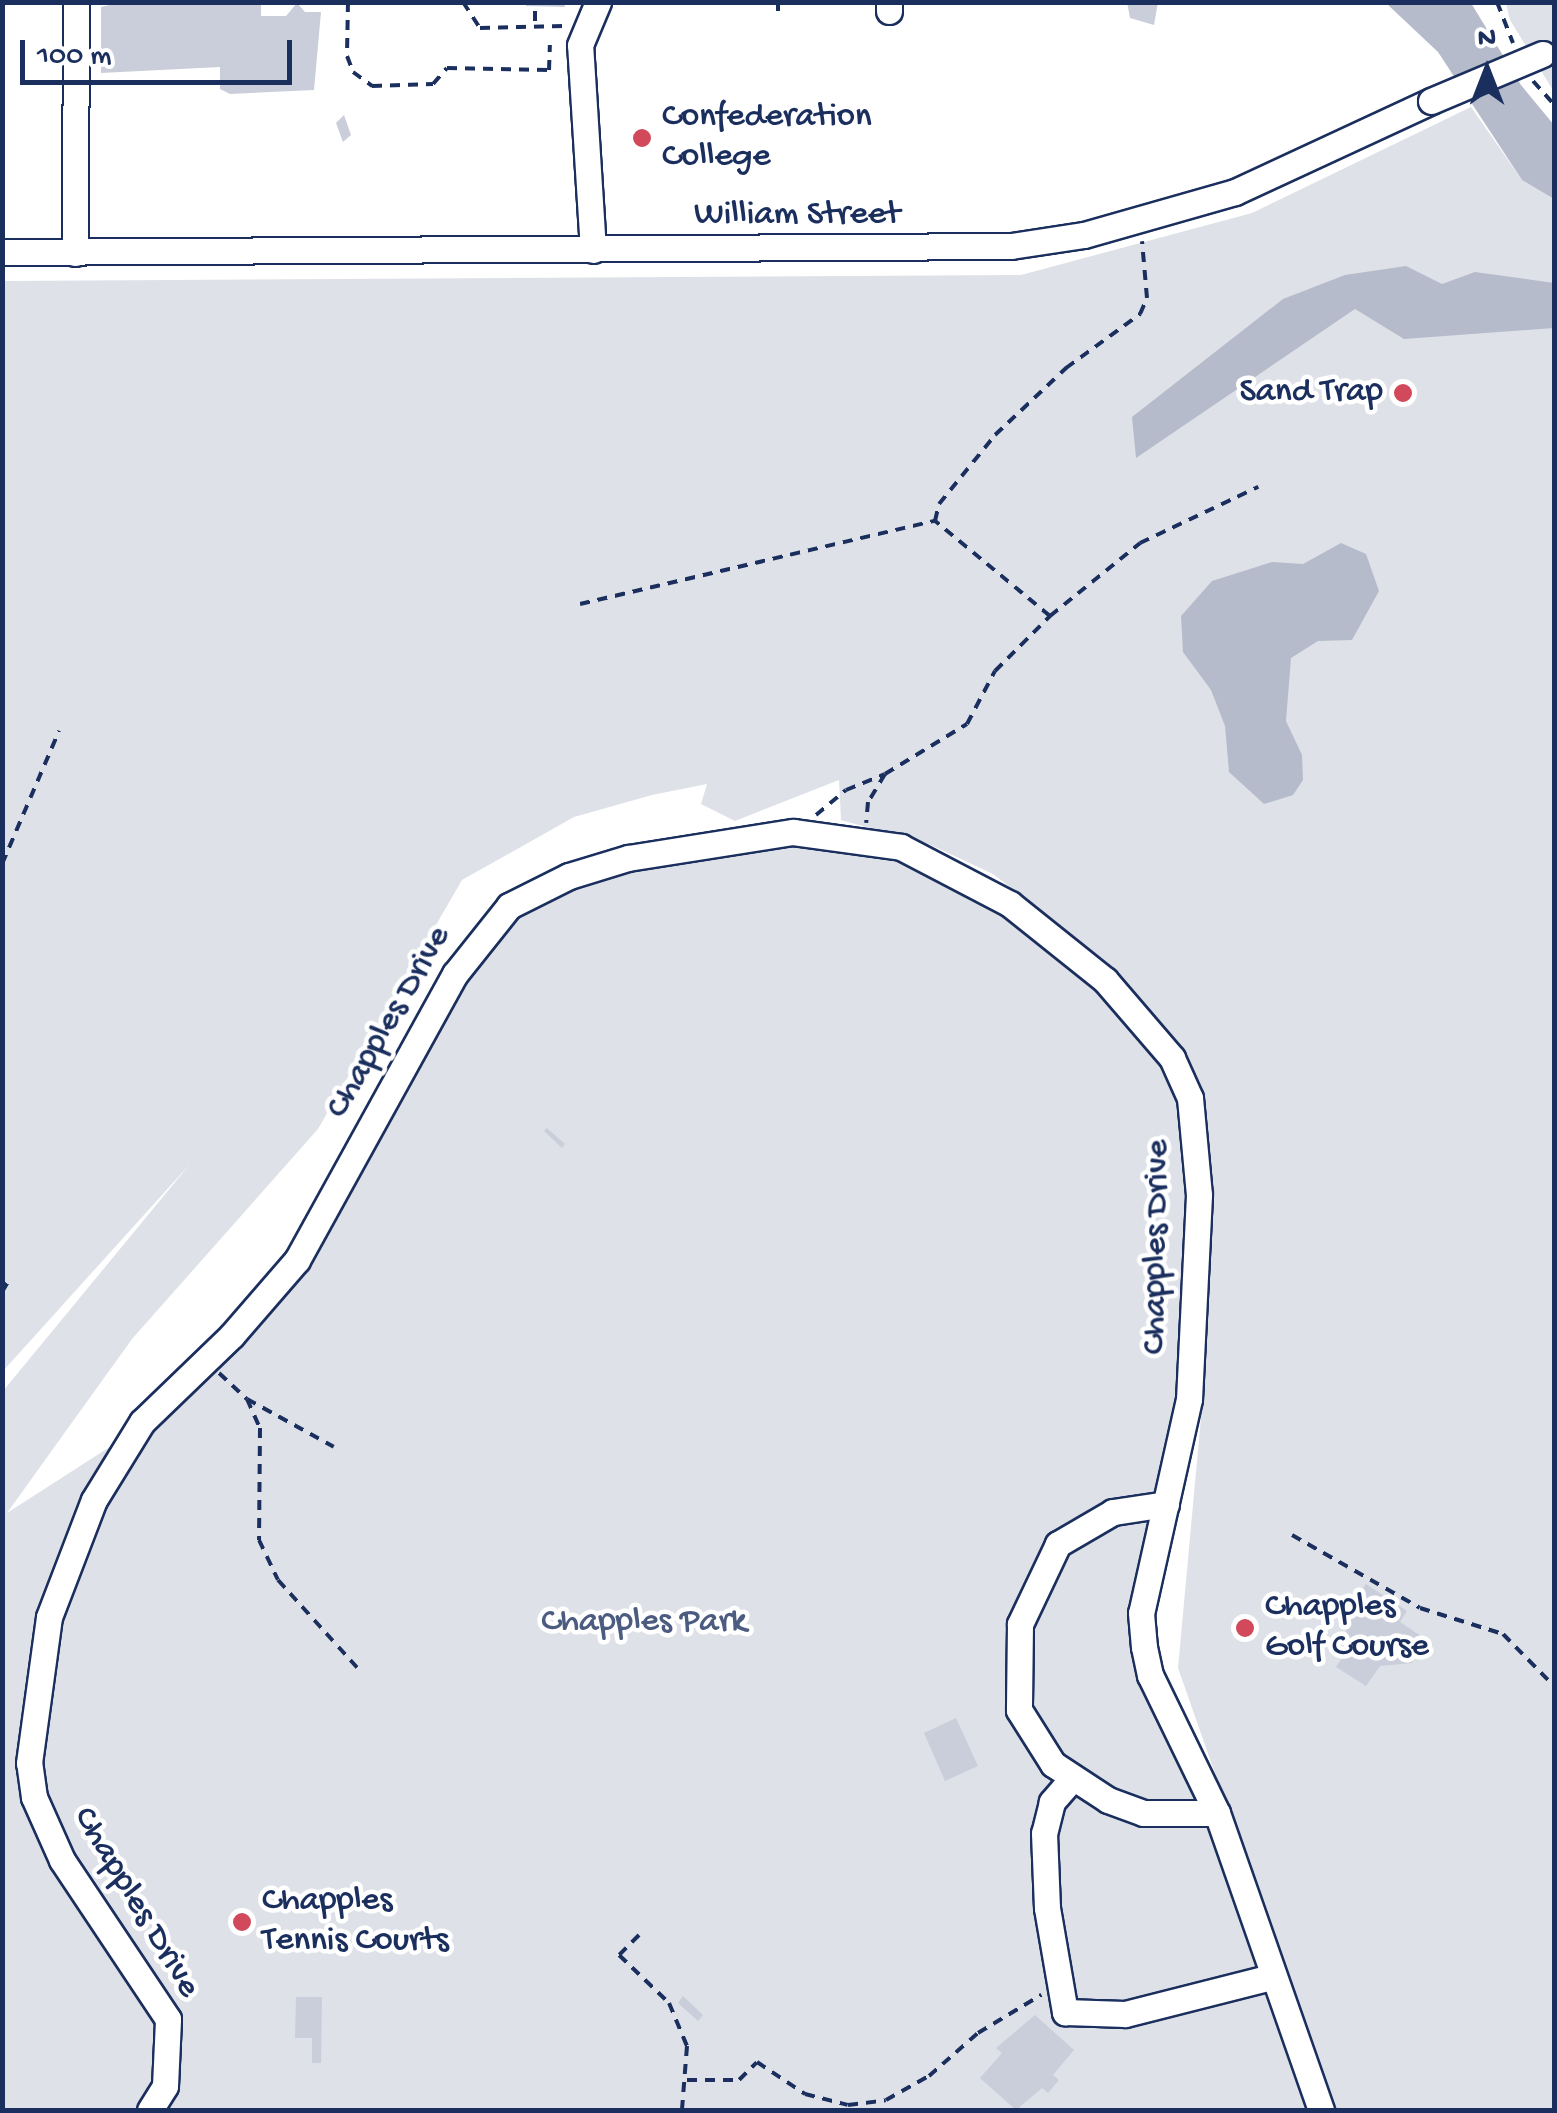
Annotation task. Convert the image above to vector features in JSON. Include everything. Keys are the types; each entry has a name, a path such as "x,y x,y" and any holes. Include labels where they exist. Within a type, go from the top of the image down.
{"street":[{"path":"75,253 76,2"},
{"path":"592,250 580,45 598,2"},
{"name":"William Street","path":"2,252 936,250 1048,241 1137,222 1235,192 1431,100 1548,52"},
{"name":"Chapples Drive","path":"150,2110 164,2086 168,2019 55,1844 34,1797 29,1726 49,1617 94,1500 142,1422 205,1360 303,1250 455,974 509,906 569,876 628,858 750,835 805,832 864,838 959,872 1058,939 1105,980 1179,1072 1196,1130 1198,1210 1189,1399 1141,1613 1144,1647 1150,1675 1217,1813 1271,1977 1321,2110"},
{"path":"1166,1504 1114,1512 1058,1544 1026,1604 1017,1647 1019,1710 1036,1746 1070,1780 1143,1813 1217,1813"},
{"path":"1070,1780 1052,1802 1044,1833 1059,1992 1065,2012 1105,2017 1271,1977"}],"path":[{"path":"348,2 347,56 353,72 372,86 433,84 447,68 549,70 550,46"},
{"path":"463,2 480,28 535,29 572,20"},
{"path":"778,2 778,12"},
{"path":"1497,2 1512,43"},
{"path":"535,11 535,29"},
{"path":"1533,82 1554,104"},
{"path":"935,521 939,504 995,435 1066,368 1140,314 1147,262 1137,222"},
{"path":"805,832 828,803 886,774 967,724 995,671 1050,616 1140,543 1258,487"},
{"path":"935,521 946,534 1050,616"},
{"path":"580,604 935,521"},
{"path":"2,864 59,730"},
{"path":"864,838 868,802 886,774"},
{"path":"2,1292 10,1278"},
{"path":"205,1360 247,1399 334,1447"},
{"path":"247,1399 260,1428 259,1540 278,1580 361,1672"},
{"path":"1292,1535 1420,1608 1503,1634 1554,1686"},
{"path":"639,1935 618,1954 670,2003 687,2046 682,2110"},
{"path":"687,2080 740,2080 757,2062 806,2094 848,2104 886,2100 930,2076 1011,2010 1059,1992"}],"green space":[{"path":"1506,3 1554,3 1554,92 1510,20"},
{"name":"Chapples Park","path":"1471,107 1522,180 1554,199 1554,2110 1333,2110 1178,1668 1205,1374 1210,1204 1208,1129 1192,1071 1107,962 993,874 931,845 841,820 839,780 735,821 701,804 707,784 652,795 574,817 462,880 318,1129 132,1339 7,1513 175,1405 270,1313 326,1237 500,923 607,871 790,843 894,857 969,891 1104,993 1164,1068 1177,1096 1187,1213 1178,1389 1131,1644 1193,1781 1311,2110 3,2110 3,1391 190,1164 3,1371 3,281 1021,275 1252,213"}],"water":[{"path":"1386,3 1471,3 1521,85 1554,125 1554,199 1522,180 1438,52"},
{"path":"1406,266 1442,284 1475,272 1554,283 1554,328 1404,339 1355,309 1136,458 1132,417 1283,299 1345,275"},
{"path":"1341,543 1366,554 1379,591 1352,640 1318,641 1291,658 1286,721 1302,755 1303,780 1293,795 1264,804 1229,772 1225,726 1211,690 1183,652 1181,616 1212,581 1272,562 1303,564"}],"building":[{"path":"122,2 261,2 261,16 286,16 297,3 305,12 321,12 314,90 230,94 220,89 220,67 101,73 101,7"},
{"path":"526,2 564,2 565,7 526,6"},
{"path":"1127,2 1158,2 1154,25 1130,18"},
{"path":"344,115 351,135 343,142 336,123"},
{"path":"547,1128 565,1144 562,1148 544,1131"},
{"path":"1366,1584 1407,1611 1400,1622 1427,1640 1412,1663 1380,1666 1366,1686 1336,1667 1350,1646 1343,1618"},
{"path":"956,1718 978,1766 945,1781 924,1733"},
{"path":"683,1996 703,2015 698,2021 678,2003"},
{"path":"296,1997 322,1997 321,2063 312,2063 312,2038 295,2038"},
{"path":"1035,2015 1074,2050 1053,2075 1059,2080 1048,2093 1042,2088 1016,2110 980,2078 1002,2053 996,2048"}],"place":[{"name":"Confederation College","path":"642,138"},
{"name":"Sand Trap","path":"1403,393"},
{"name":"Chapples Golf Course","path":"1245,1628"},
{"name":"Chapples Tennis Courts","path":"242,1922"}]}
